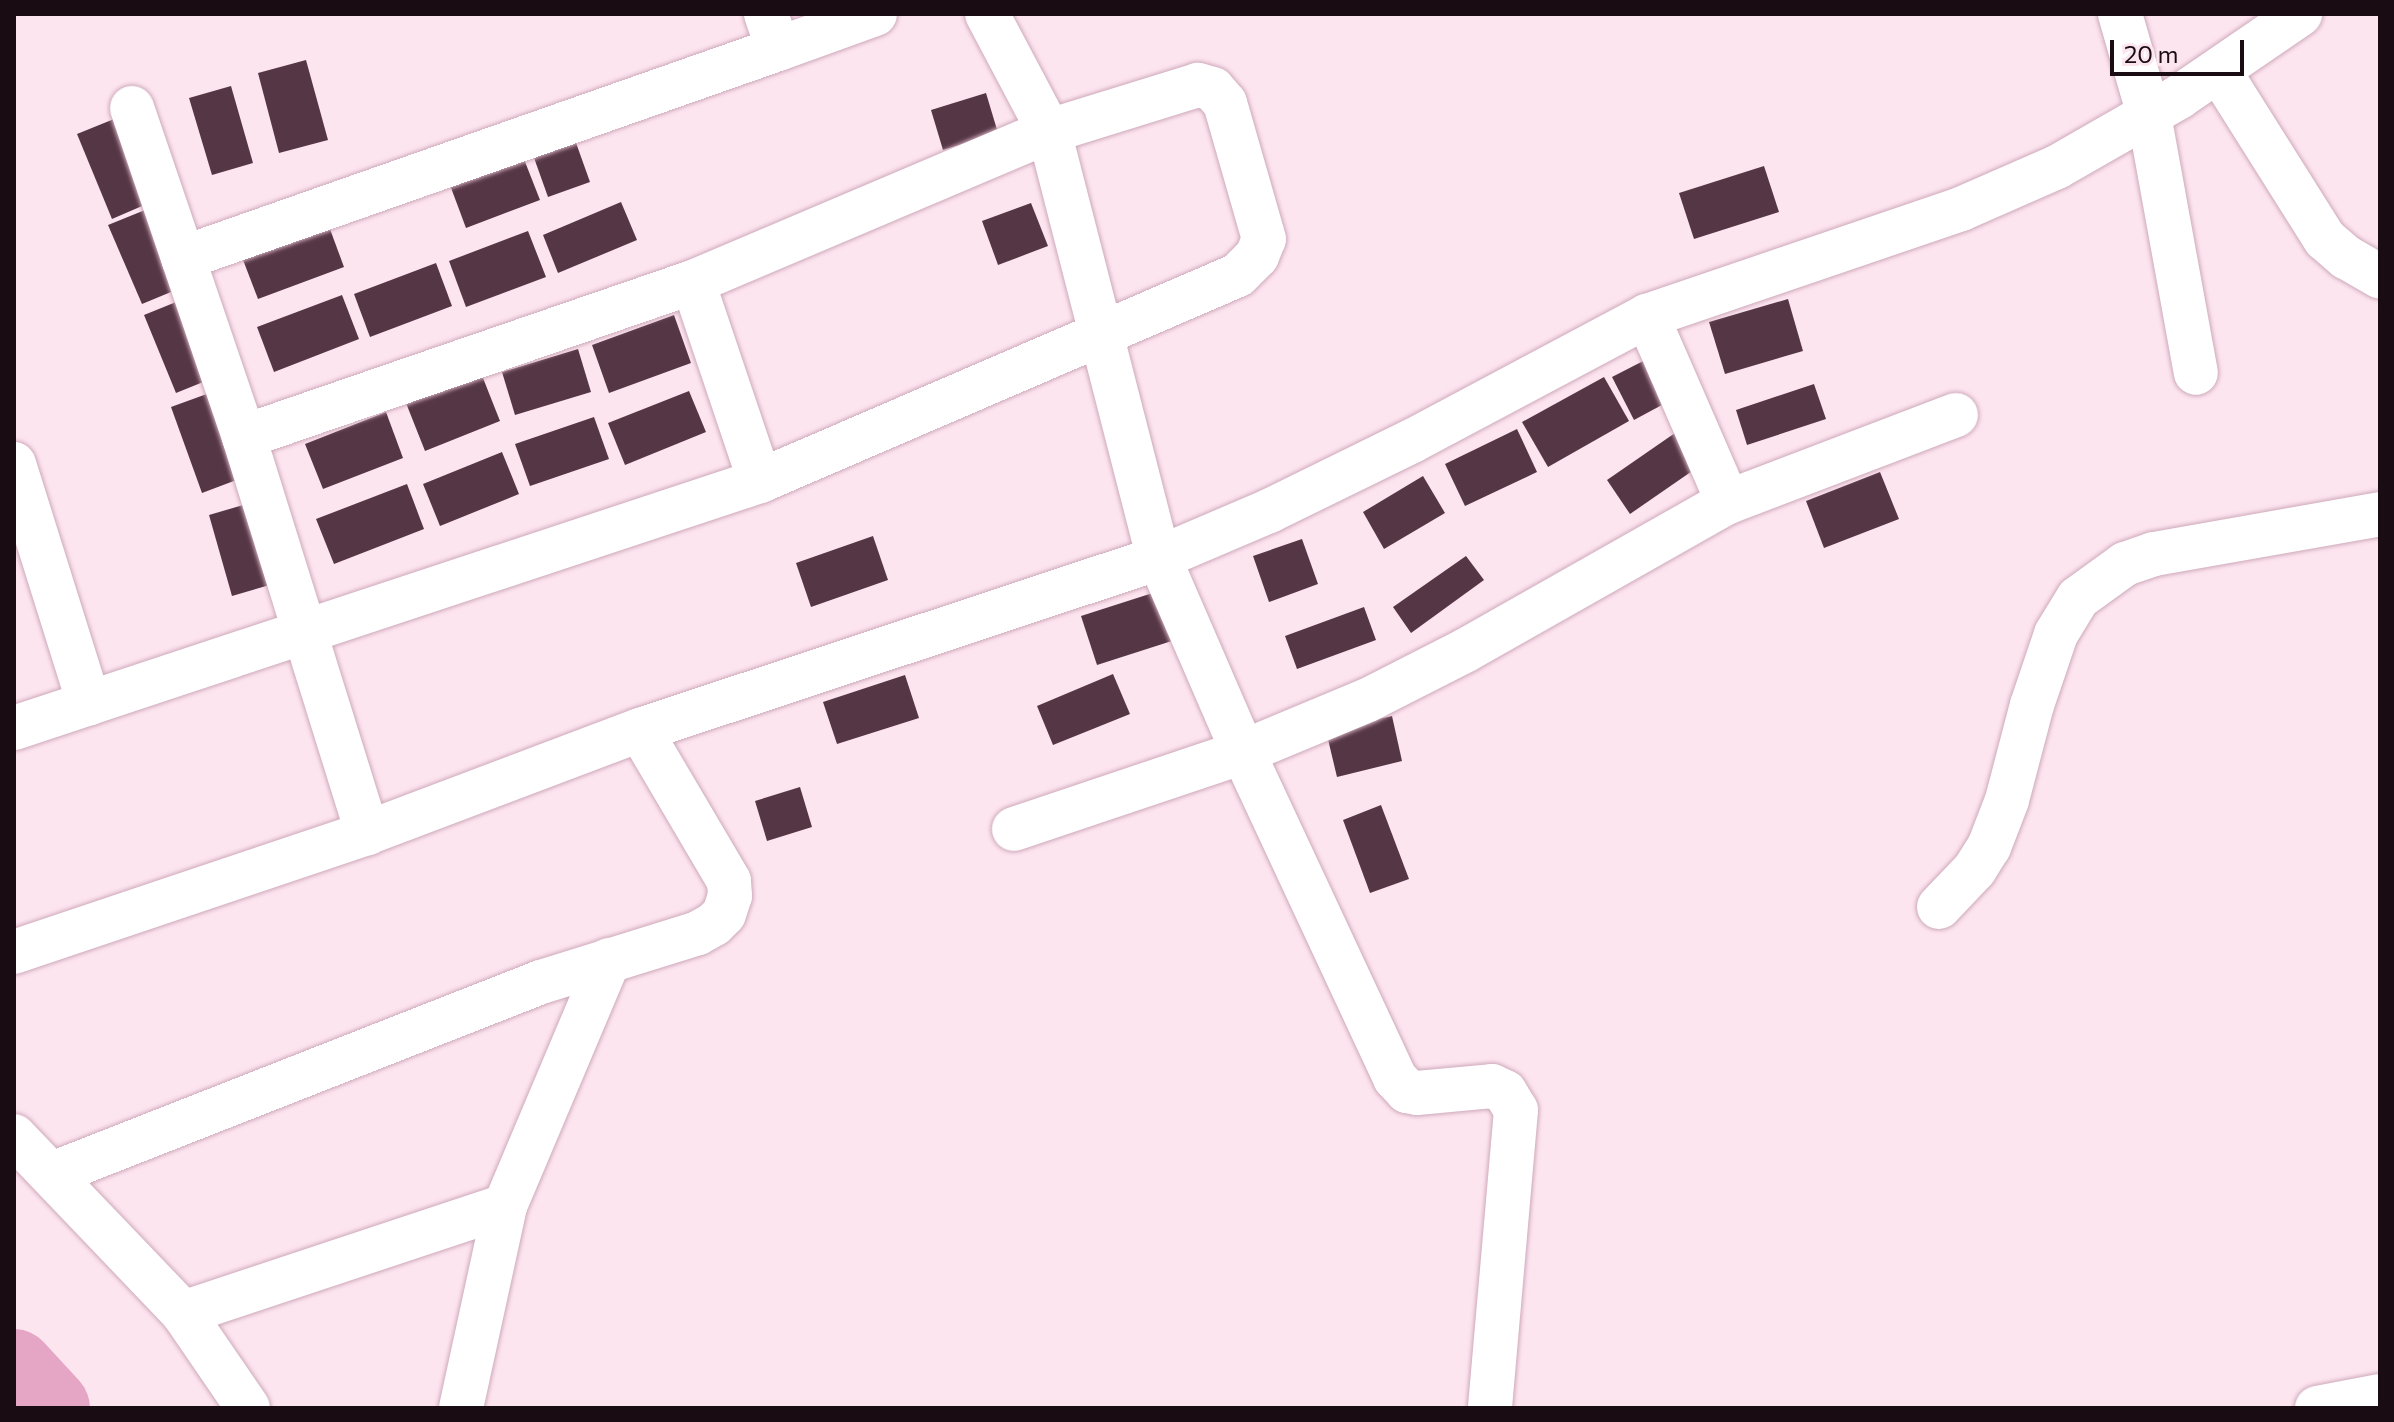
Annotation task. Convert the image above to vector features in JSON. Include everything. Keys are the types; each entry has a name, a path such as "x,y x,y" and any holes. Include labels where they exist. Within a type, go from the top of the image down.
{"street":[{"path":"183,258 772,31 875,14"},
{"path":"987,14 1049,131 1099,337 1159,558 1243,752 1399,1083 1417,1093 1492,1086 1505,1092 1515,1105 1490,1408"},
{"path":"2120,14 2149,115 2196,373"},
{"path":"14,952 367,833 640,730 1159,558 1269,511 1412,441 1647,316 1961,209 2057,167 2219,71 2300,14"},
{"path":"2219,71 2325,239 2346,257 2380,277"},
{"path":"14,728 760,481 1238,275 1257,256 1264,239 1225,103 1213,89 1198,85 1049,131 693,282 244,437"},
{"path":"132,108 244,437 367,833"},
{"path":"693,282 760,481"},
{"path":"1647,316 1728,502"},
{"path":"1014,829 1243,752 1368,700 1466,650 1728,502 1956,415"},
{"path":"14,464 23,519 89,704"},
{"path":"1939,907 1975,869 1989,847 2007,800 2032,705 2056,634 2078,598 2125,564 2154,554 2380,514"},
{"path":"52,1174 541,982 698,933 724,914 730,896 729,881 640,730"},
{"path":"461,1408 505,1206 609,960"},
{"path":"14,1136 183,1313 248,1408"},
{"path":"183,1313 505,1206"},
{"path":"2317,1408 2380,1396"}],"building":[{"path":"306,60 328,140 279,153 258,73"},
{"path":"231,86 253,163 212,175 189,98"},
{"path":"986,93 998,133 943,150 931,110"},
{"path":"114,119 149,203 112,219 77,134"},
{"path":"575,140 590,182 548,197 533,155"},
{"path":"520,149 540,200 466,228 447,177"},
{"path":"1764,166 1779,212 1694,239 1679,193"},
{"path":"621,202 637,240 558,273 543,235"},
{"path":"1031,203 1048,246 998,265 982,221"},
{"path":"150,208 183,287 142,304 108,225"},
{"path":"327,221 344,267 258,299 240,252"},
{"path":"528,231 546,277 466,307 449,261"},
{"path":"436,263 452,306 370,337 354,294"},
{"path":"342,295 359,339 274,372 257,327"},
{"path":"1788,299 1803,351 1725,374 1709,322"},
{"path":"181,300 213,378 176,393 144,315"},
{"path":"674,315 691,363 609,393 592,345"},
{"path":"578,349 591,392 515,415 502,372"},
{"path":"1651,357 1673,399 1634,420 1612,377"},
{"path":"481,373 500,421 425,451 406,403"},
{"path":"1604,377 1629,421 1548,467 1522,422"},
{"path":"1814,384 1826,419 1747,445 1736,410"},
{"path":"215,391 247,476 202,493 171,407"},
{"path":"689,391 706,432 625,465 608,423"},
{"path":"386,412 403,458 323,489 305,444"},
{"path":"594,417 609,459 530,486 515,444"},
{"path":"1517,429 1537,472 1465,506 1445,464"},
{"path":"1675,433 1698,467 1630,514 1607,480"},
{"path":"502,452 519,494 440,526 423,484"},
{"path":"1880,472 1899,519 1824,548 1806,501"},
{"path":"1423,476 1445,513 1384,549 1363,512"},
{"path":"407,484 424,529 334,564 316,519"},
{"path":"250,503 273,584 232,596 209,515"},
{"path":"873,536 888,580 811,607 796,563"},
{"path":"1302,539 1318,584 1269,602 1253,556"},
{"path":"1466,556 1484,580 1411,633 1393,607"},
{"path":"1162,590 1178,639 1097,665 1081,616"},
{"path":"1364,607 1376,640 1297,669 1285,636"},
{"path":"1113,674 1130,714 1053,745 1037,706"},
{"path":"905,675 919,718 837,744 823,702"},
{"path":"1392,716 1402,761 1337,777 1326,731"},
{"path":"800,787 812,827 767,841 755,801"},
{"path":"1381,805 1409,879 1370,893 1343,820"}],"waterway":[{"path":"14,1369 50,1408"}]}
